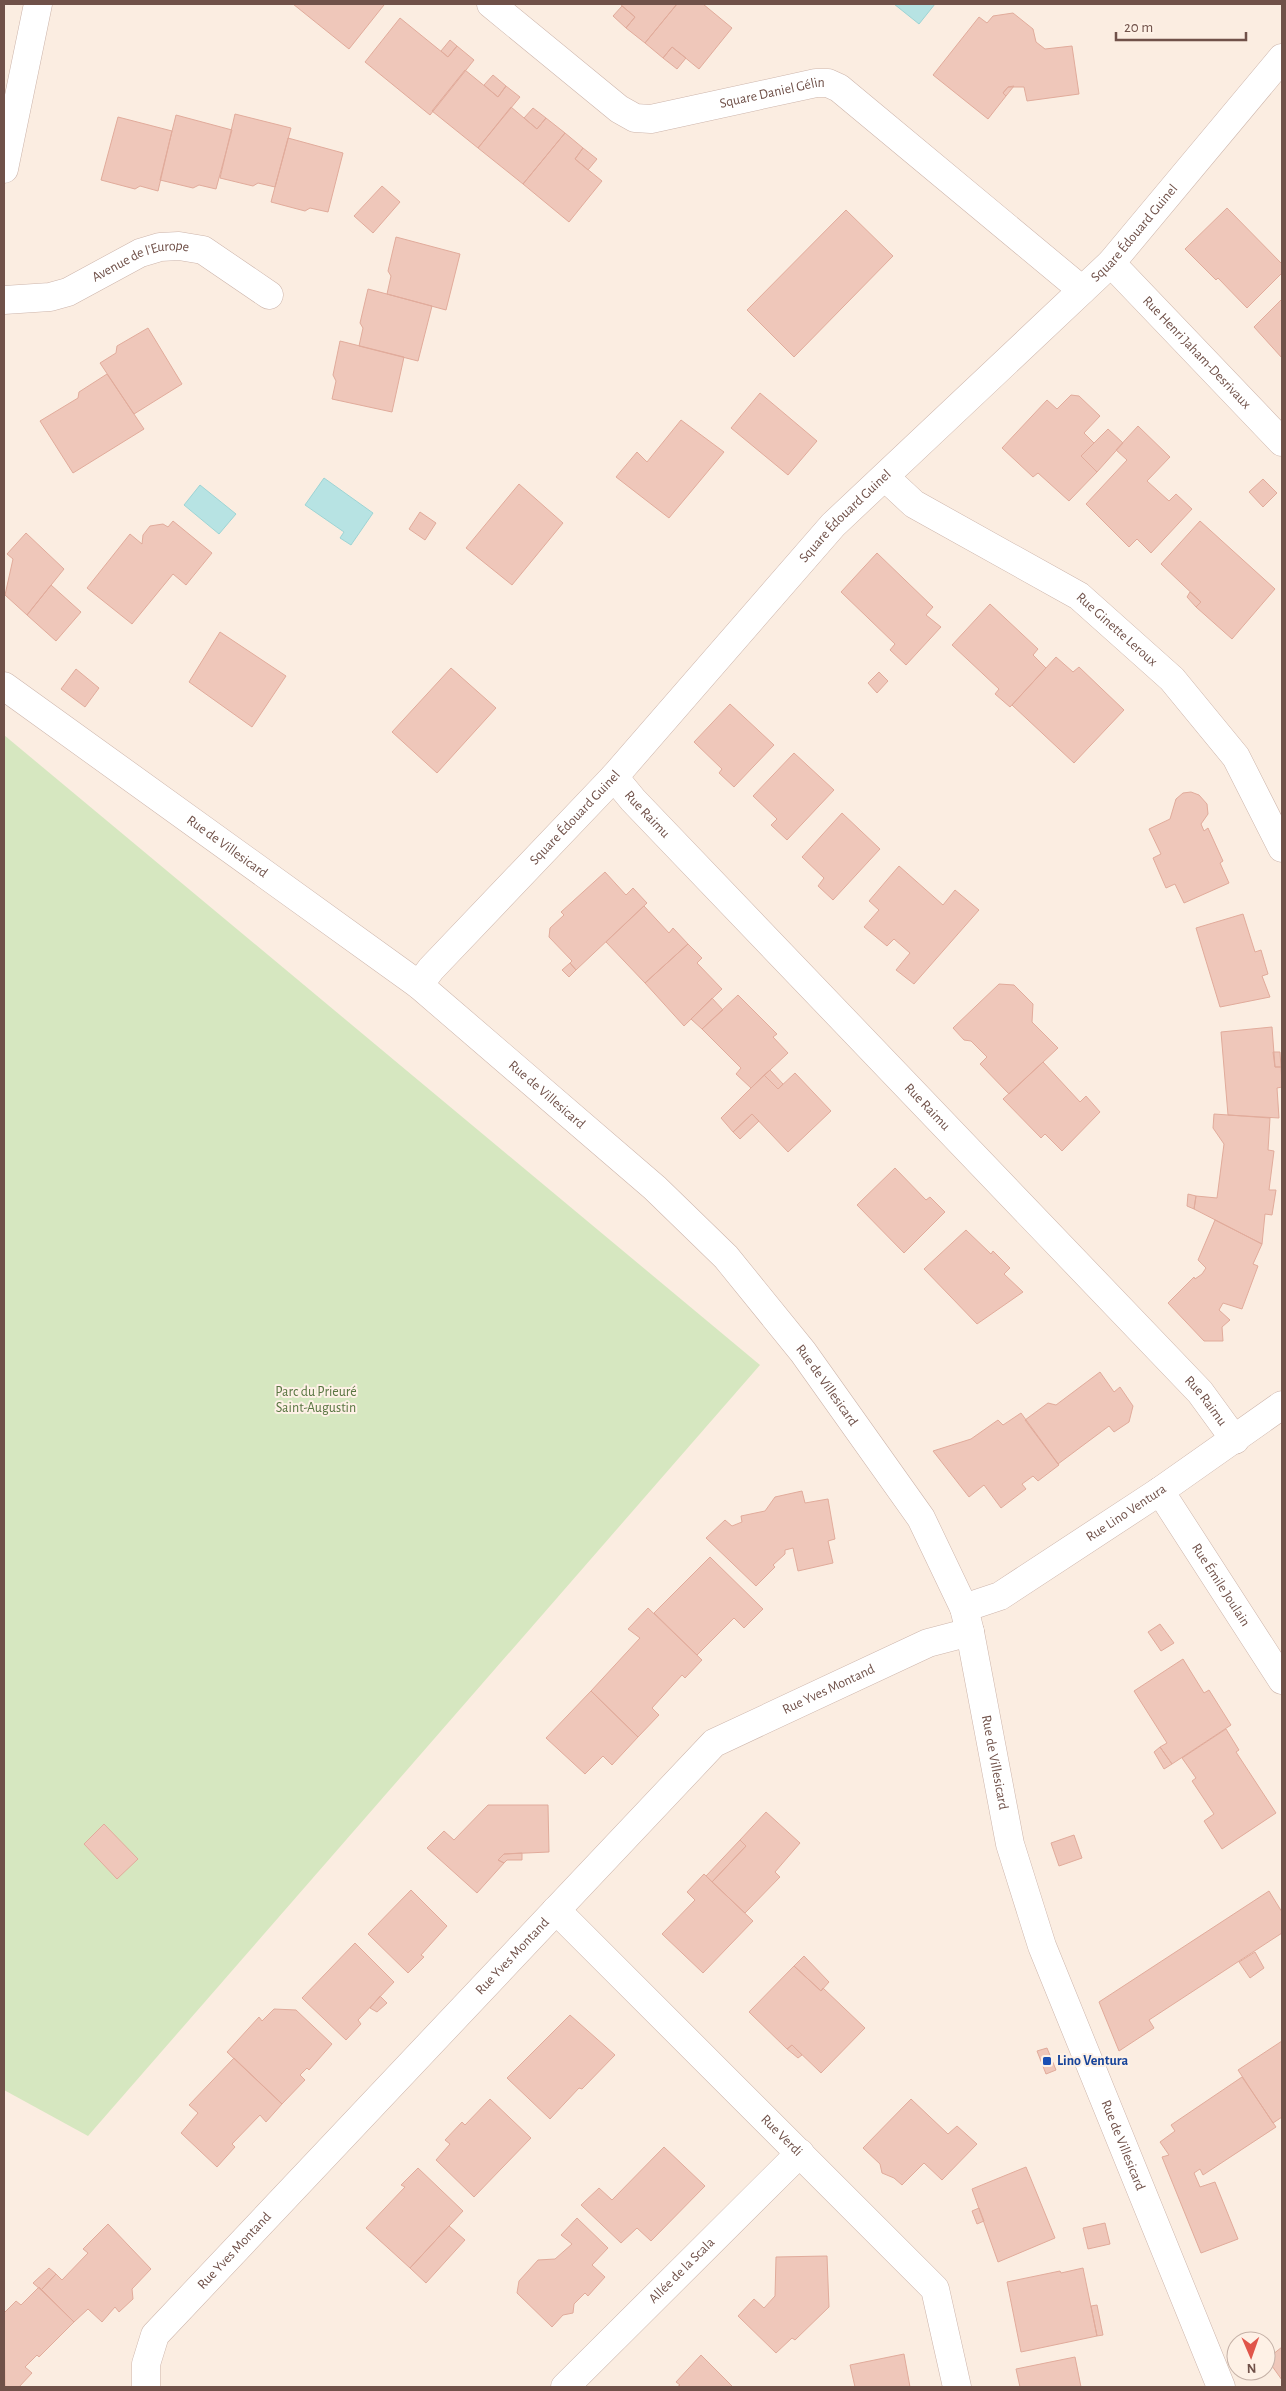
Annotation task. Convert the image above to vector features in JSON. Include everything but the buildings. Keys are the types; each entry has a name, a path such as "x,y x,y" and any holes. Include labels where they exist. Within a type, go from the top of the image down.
{"street":[{"path":"4,169 38,4"},
{"name":"Square Daniel Gélin","path":"491,4 619,109 635,118 651,119 816,82 828,83 839,88 1082,290"},
{"name":"Square Édouard Guinel","path":"419,985 431,969 614,777 833,525 1111,263 1282,58"},
{"name":"Avenue de l'Europe","path":"4,300 50,297 68,292 140,252 160,247 179,246 202,250 269,295"},
{"name":"Rue Henri Jaham-Desrivaux","path":"1111,263 1282,442"},
{"name":"Rue Ginette Leroux","path":"885,478 914,504 1079,596 1172,680 1236,757 1282,848"},
{"name":"Rue de Villesicard","path":"4,686 419,985 655,1188 726,1257 803,1352 921,1518 967,1620 1010,1844 1042,1946 1221,2387"},
{"name":"Rue Raimu","path":"614,777 633,800 1200,1392 1235,1440"},
{"name":"Rue Lino Ventura","path":"967,1620 1000,1596 1235,1440 1282,1405"},
{"name":"Rue Émile Joulain","path":"1160,1491 1282,1680"},
{"name":"Rue Yves Montand","path":"146,2387 146,2364 154,2335 714,1743 928,1644 967,1620"},
{"name":"Rue Verdi","path":"556,1910 935,2289 957,2387"},
{"name":"Allée de la Scala","path":"565,2387 800,2154"}],"green space":[{"name":"Parc du Prieuré Saint-Augustin","path":"4,735 760,1365 88,2136 4,2090"}],"water":[{"path":"894,4 935,4 919,24"},
{"path":"324,478 373,513 351,545 340,538 344,532 305,505"},
{"path":"200,485 236,514 219,534 184,505"}],"place":[{"name":"Lino Ventura","path":"1047,2061"}]}
